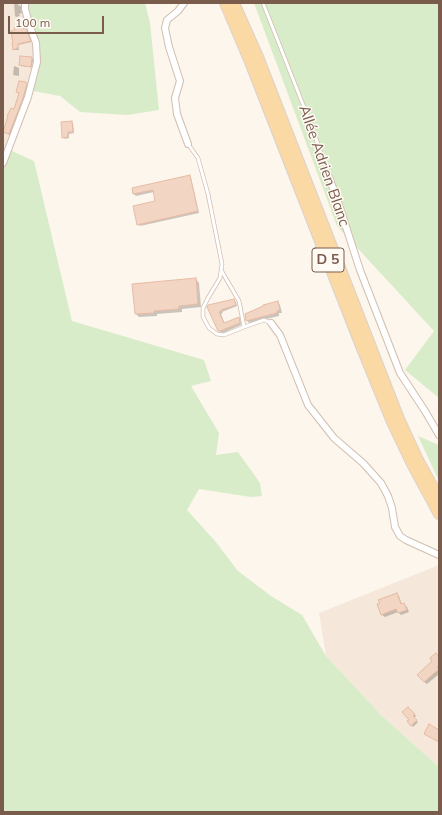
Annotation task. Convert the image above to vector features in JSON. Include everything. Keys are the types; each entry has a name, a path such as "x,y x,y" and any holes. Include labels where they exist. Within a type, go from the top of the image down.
{"main road":[{"name":"D 5","path":"225,3 250,62 392,422 412,464 439,514"},
{"name":"D 5","path":"234,3 258,57 399,419 418,460 439,498"}],"street":[{"path":"3,163 28,97 37,62 36,43 30,27 25,3"},
{"path":"184,3 178,11 167,20 166,28 169,47 180,81 175,98 177,114 188,144"},
{"name":"Allée Adrien Blanc","path":"329,177 360,270 400,373 439,435"},
{"path":"272,323 280,334 308,405 334,438 363,463 381,484 388,496 395,527 400,536 439,555"}],"lane":[{"name":"Allée Adrien Blanc","path":"263,3 313,130 329,177"},
{"path":"188,144 198,158 208,194 222,264 220,278 203,308 203,317 209,328 217,334 224,335 264,320 272,323"},
{"path":"221,270 238,301 244,327"}],"shaded area":[{"path":"3,3 28,3 28,9 36,31 41,62 33,91 3,168"},
{"path":"439,565 439,767 382,716 326,656 319,613"}],"green space":[{"path":"28,3 145,3 150,23 159,110 127,115 80,112 60,96 33,91 40,62 36,31 28,9"},
{"path":"254,3 439,3 439,398 405,370 434,331 337,226"},
{"path":"3,147 34,161 72,321 204,360 211,381 191,386 219,433 216,455 238,452 260,483 262,496 251,497 199,489 187,510 215,541 238,571 271,596 302,615 326,656 382,716 439,767 439,812 3,812"},
{"path":"418,436 439,445 439,481"}],"building":[{"path":"21,27 21,29 26,28 31,41 18,44 18,48 13,50 11,31 15,30 14,28"},
{"path":"20,56 32,57 31,67 19,65"},
{"path":"19,81 26,82 27,84 9,134 3,132 7,116 11,108 14,109 19,93 16,92"},
{"path":"72,121 73,132 68,132 68,137 62,138 61,122"},
{"path":"190,175 198,211 137,225 133,206 155,201 153,190 133,194 132,188"},
{"path":"196,278 198,304 179,306 179,309 154,311 154,313 135,314 132,284"},
{"path":"234,299 236,305 219,312 224,323 239,317 240,323 218,331 207,307 208,305"},
{"path":"278,301 280,310 277,311 277,313 246,321 245,314 263,305"},
{"path":"397,593 401,604 404,603 407,610 398,613 396,609 381,615 377,604 380,603 378,600"},
{"path":"436,653 439,657 439,665 437,667 439,669 424,682 417,675 432,661 430,658"},
{"path":"408,707 415,714 413,716 417,720 411,726 407,721 409,720 402,712"},
{"path":"429,724 439,730 439,742 424,734"}]}
